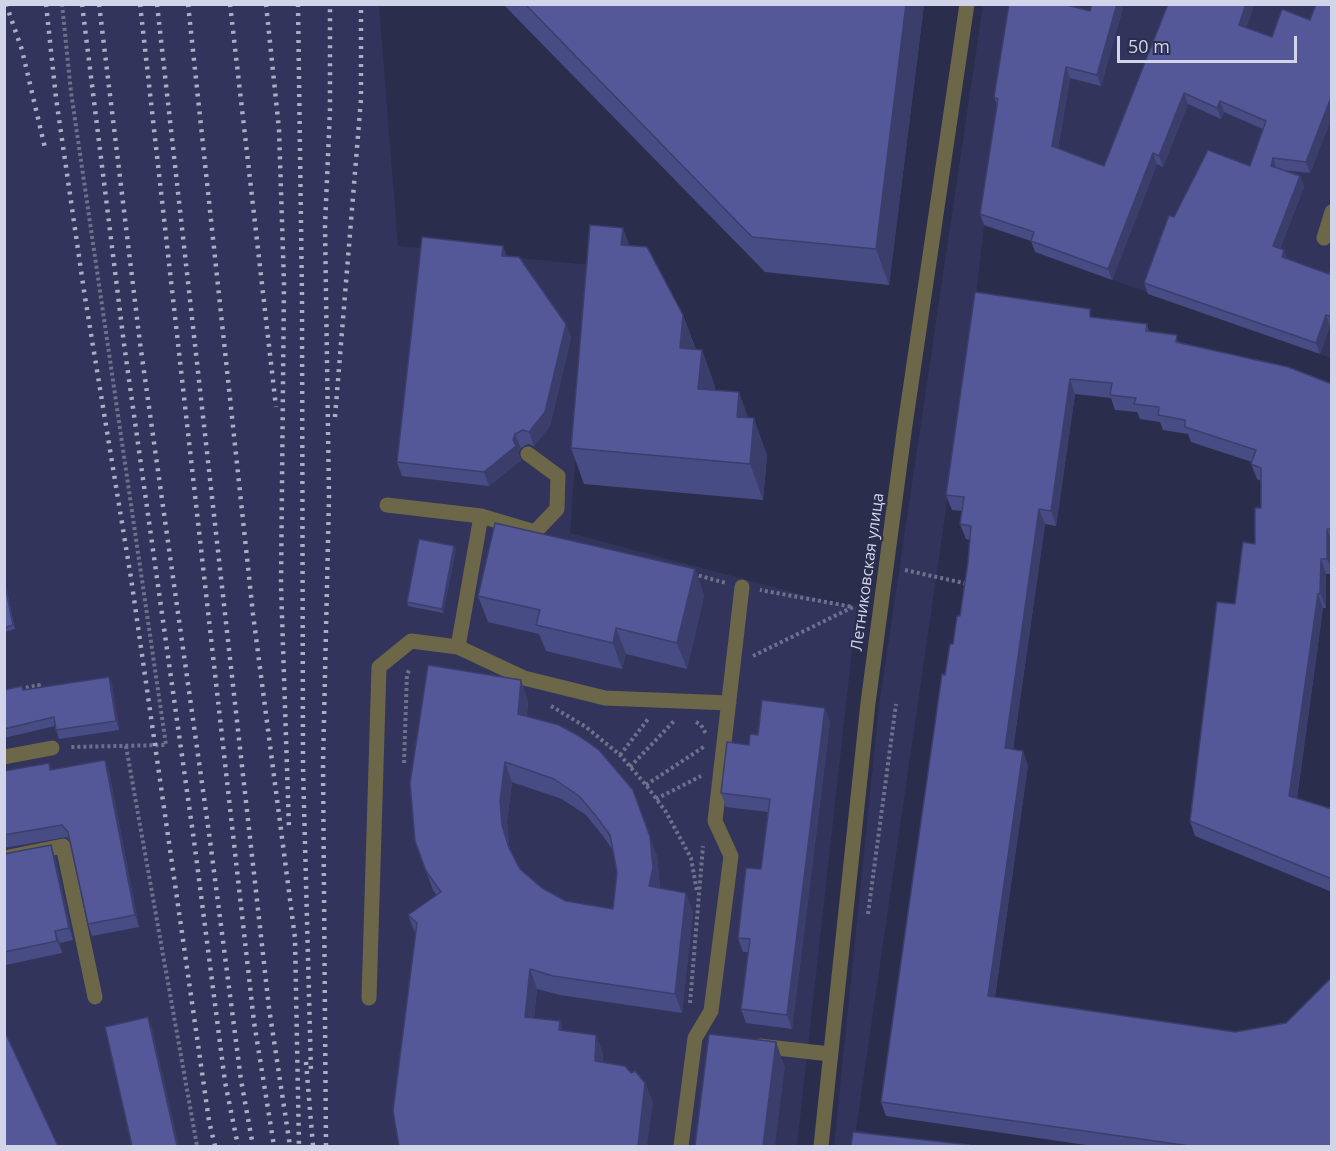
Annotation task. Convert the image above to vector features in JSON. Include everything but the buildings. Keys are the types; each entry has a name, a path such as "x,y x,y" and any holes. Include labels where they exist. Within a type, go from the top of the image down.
{"street":[{"name":"Летниковская улица","path":"821,1146 868,703 967,4"},
{"path":"1324,238 1332,213"},
{"path":"387,505 481,516 536,532 557,509 558,476 528,454"},
{"path":"458,646 481,516"},
{"path":"681,1146 695,1038 711,1011 731,856 715,821 742,587"},
{"path":"369,998 379,667 411,641 458,646 524,678 605,698 729,703"},
{"path":"4,757 52,748"},
{"path":"4,858 63,846 95,997"},
{"path":"695,1038 717,1041"},
{"path":"740,1044 830,1054"}],"path":[{"path":"52,748 166,745 71,92 62,4"},
{"path":"887,566 970,584"},
{"path":"685,572 742,587 853,607 733,665"},
{"path":"404,763 407,674 414,661"},
{"path":"16,690 39,685 41,696"},
{"path":"560,704 549,703 586,727 620,755 646,785 691,858 698,899"},
{"path":"620,755 655,711 645,713"},
{"path":"630,767 682,713"},
{"path":"691,719 701,724 710,743 710,752"},
{"path":"646,785 710,743"},
{"path":"126,746 197,1146"},
{"path":"656,800 711,771"},
{"path":"695,1038 689,1022 704,841"}],"shaded area":[{"path":"5,5 379,5 398,246 590,265 570,533 838,604 857,606 797,1146 5,1146"},
{"path":"983,5 1331,5 1331,358 1035,252 1038,243 984,226 972,330 856,1130 941,1146 834,1146 879,706"}],"railway":[{"path":"6,4 22,50 45,148"},
{"path":"46,4 56,98 84,291 131,578 209,1121 215,1146"},
{"path":"82,4 124,344 195,848 225,1082 238,1146"},
{"path":"99,4 140,343 209,833 241,1080 253,1146"},
{"path":"140,4 254,1022 274,1146"},
{"path":"157,4 269,1008 290,1146"},
{"path":"188,4 253,614 295,938 299,1146"},
{"path":"230,4 276,407"},
{"path":"266,4 279,129 284,283 281,585 289,829"},
{"path":"298,4 302,296 303,767 311,1072"},
{"path":"326,1146 323,764 329,497 325,226 330,110 330,4"},
{"path":"335,417 361,99 361,4"},
{"path":"306,1062 313,1146"}]}
